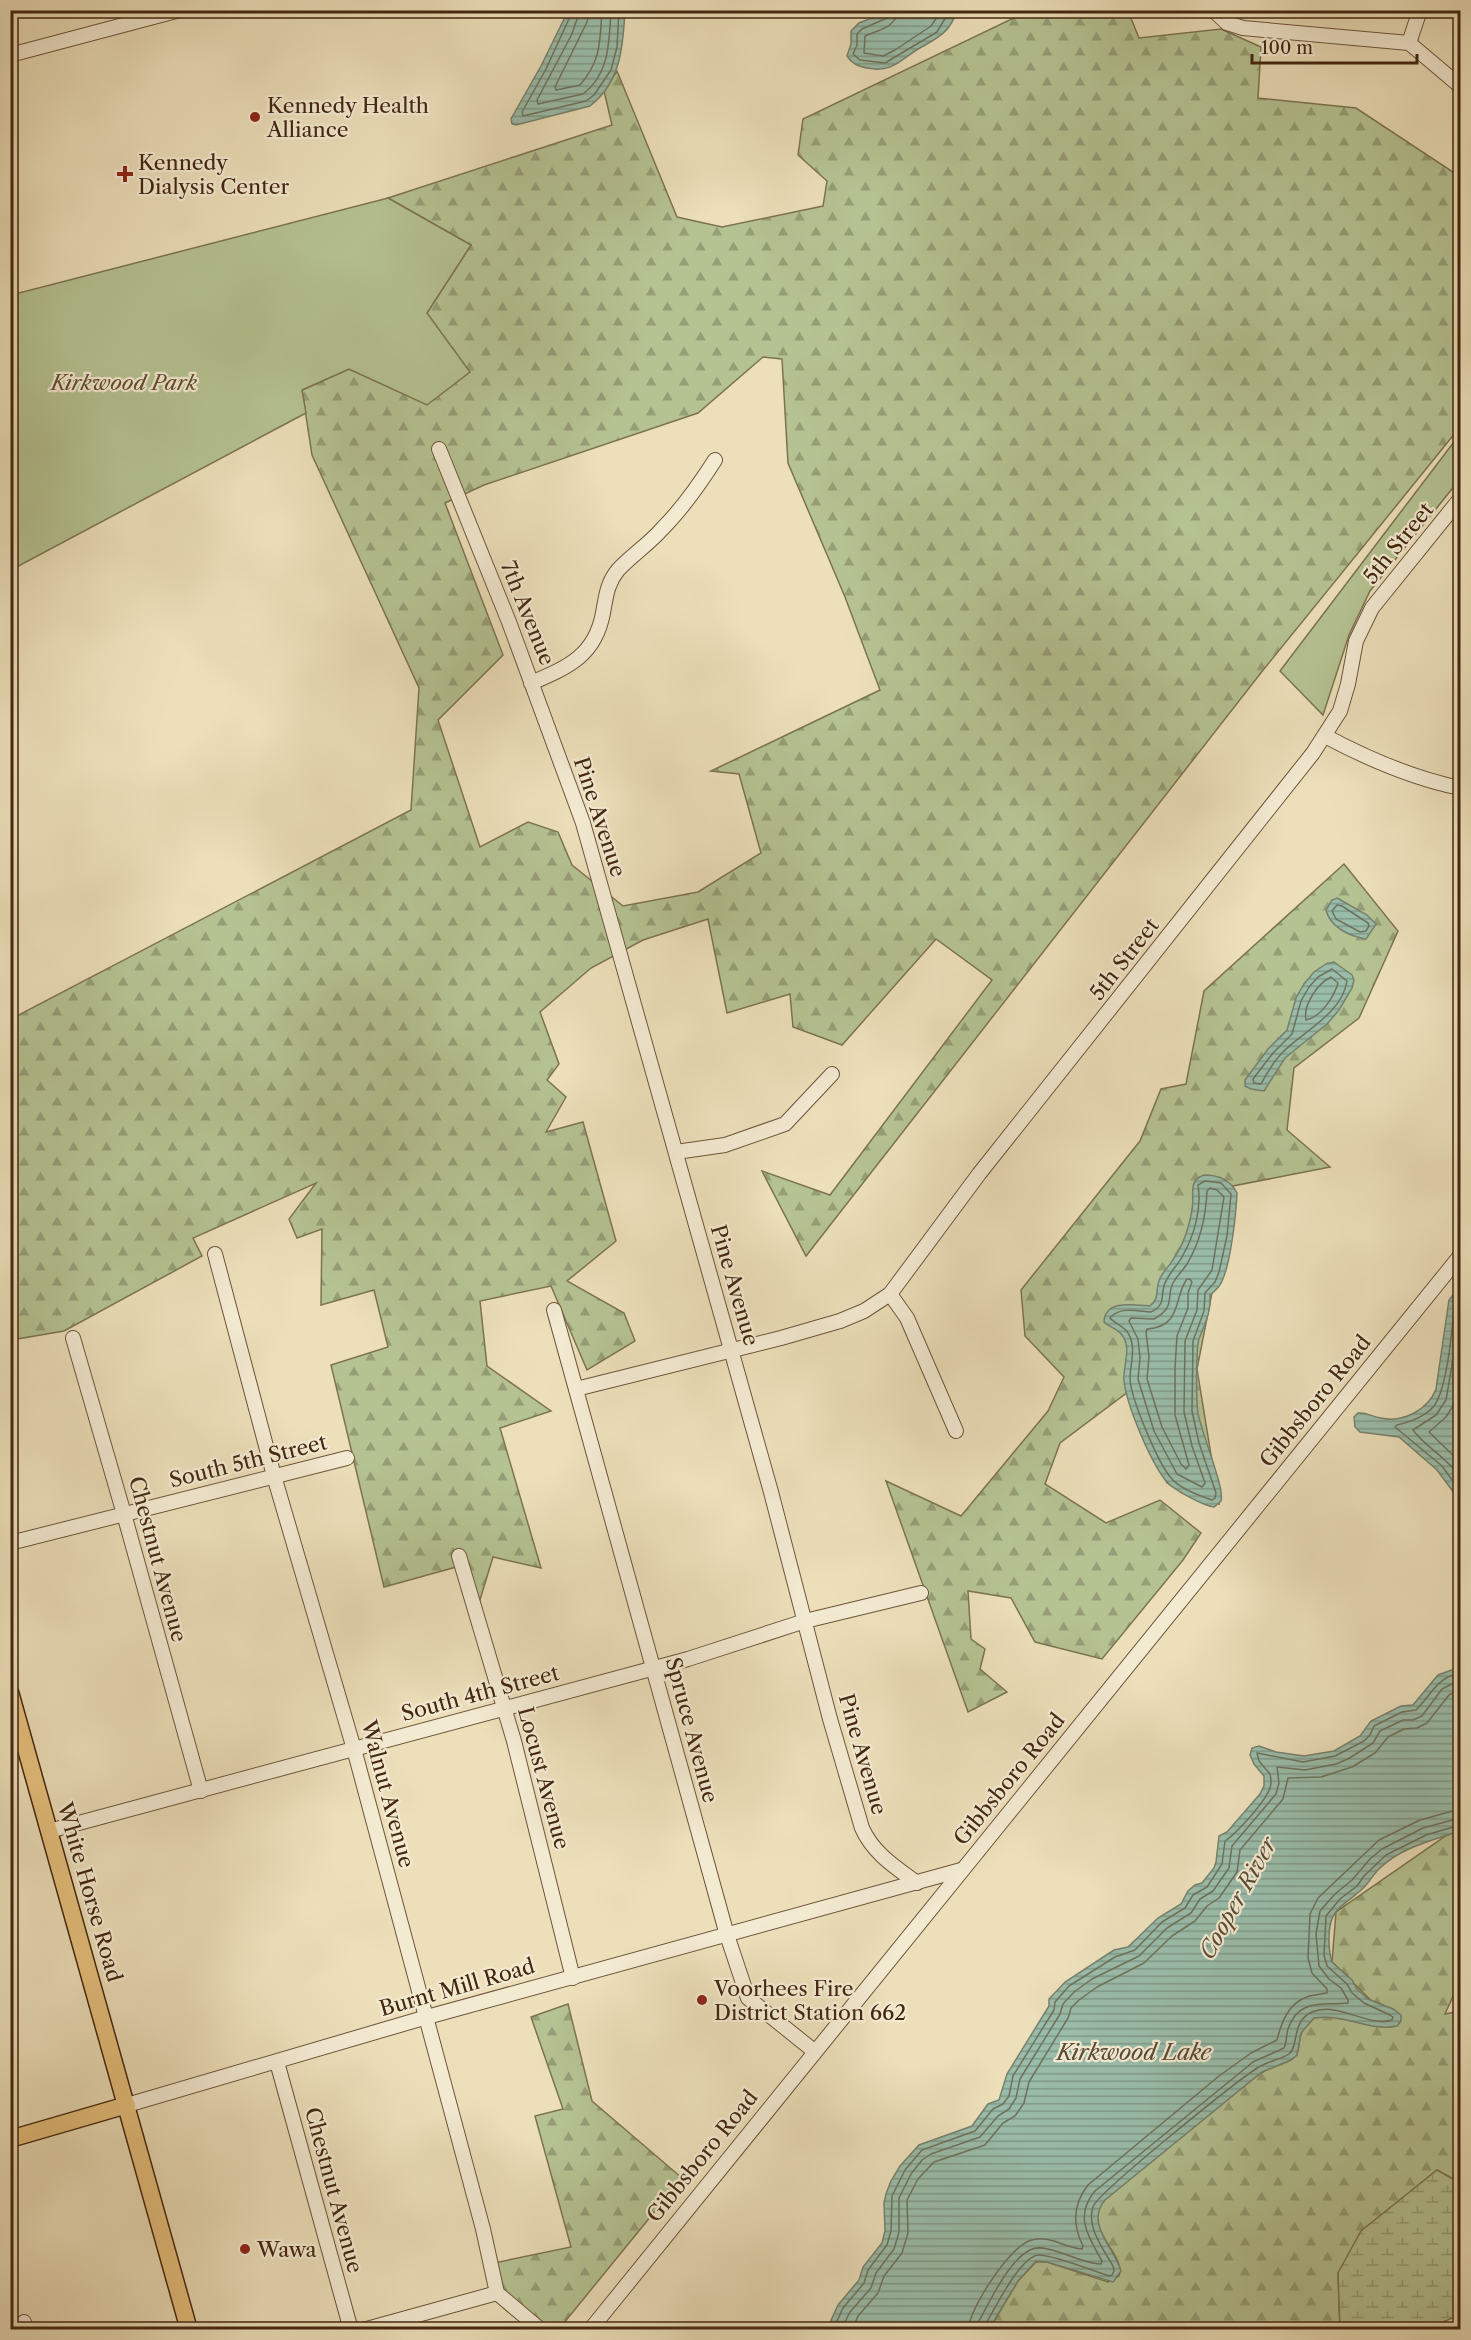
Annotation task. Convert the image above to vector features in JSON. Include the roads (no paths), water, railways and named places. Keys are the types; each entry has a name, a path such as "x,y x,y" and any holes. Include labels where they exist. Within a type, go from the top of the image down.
{"main road":[{"name":"White Horse Road","path":"10,1692 189,2330"},
{"name":"Burnt Mill Road","path":"10,2139 127,2104"}],"street":[{"path":"10,55 180,10"},
{"path":"1213,10 1227,23 1243,28 1409,43 1461,86"},
{"path":"1409,43 1420,10"},
{"name":"7th Avenue","path":"439,449 531,682 567,668 579,659 592,643 600,625 608,584 618,570 661,531 690,500 716,460"},
{"name":"5th Street","path":"731,1349 840,1321 877,1304 890,1294 979,1174 1107,1015 1325,736 1340,711 1356,641 1372,608 1461,499"},
{"name":"Pine Avenue","path":"531,682 583,823 731,1349 830,1719 862,1828 868,1841 884,1859 917,1883"},
{"path":"1325,736 1392,769 1461,788"},
{"path":"676,1152 725,1145 785,1124 832,1074"},
{"name":"Walnut Avenue","path":"215,1254 274,1476 354,1749 483,2229 497,2293"},
{"name":"Gibbsboro Road","path":"590,2330 1461,1256"},
{"path":"890,1294 908,1318 956,1431"},
{"name":"Spruce Avenue","path":"555,1310 726,1935 748,1998 814,2052"},
{"name":"Chestnut Avenue","path":"73,1338 201,1791"},
{"path":"576,1389 731,1349"},
{"name":"South 5th Street","path":"124,1514 347,1458"},
{"path":"10,1543 124,1514"},
{"name":"Locust Avenue","path":"459,1556 504,1708 573,1978"},
{"name":"South 4th Street","path":"50,1831 653,1668 805,1621 921,1593"},
{"name":"Burnt Mill Road","path":"127,2104 961,1870"},
{"name":"Chestnut Avenue","path":"277,2062 351,2330"},
{"path":"363,2330 497,2293 541,2330"}],"water":[{"path":"568,11 625,11 621,50 614,75 608,86 590,106 516,125 512,124 511,119"},
{"path":"890,11 956,11 951,25 942,34 895,65 876,69 853,63 847,56 851,44 851,31 859,23"},
{"path":"1337,898 1367,915 1376,924 1366,939 1347,933 1336,926 1328,916 1326,910 1332,900"},
{"path":"1334,962 1352,975 1354,980 1339,1010 1327,1024 1285,1058 1264,1091 1245,1086 1245,1080 1268,1049 1287,1030 1296,998 1304,984 1314,972"},
{"path":"1204,1175 1223,1179 1231,1184 1237,1193 1228,1262 1221,1283 1210,1295 1209,1313 1199,1339 1197,1353 1198,1413 1220,1484 1221,1501 1214,1507 1175,1488 1160,1472 1140,1432 1129,1403 1124,1380 1127,1351 1125,1340 1120,1333 1104,1322 1106,1315 1115,1307 1150,1306 1153,1303 1160,1278 1178,1253 1186,1235 1193,1204 1195,1181"},
{"path":"1459,1287 1460,1501 1437,1470 1399,1437 1360,1432 1355,1427 1354,1417 1361,1413 1398,1419 1414,1413 1427,1403 1436,1389 1449,1300"},
{"name":"Kirkwood Lake","path":"1460,1667 1460,1831 1419,1845 1390,1860 1378,1870 1363,1889 1335,1913 1329,1930 1332,1962 1368,1999 1393,2009 1401,2015 1401,2021 1397,2026 1376,2027 1336,2018 1314,2018 1301,2033 1297,2055 1291,2060 1262,2072 1105,2200 1098,2218 1099,2227 1121,2271 1113,2282 1047,2262 1036,2261 1018,2281 989,2329 827,2329 838,2305 859,2280 863,2267 882,2243 885,2231 886,2194 900,2166 919,2145 972,2126 988,2104 999,2100 1007,2074 1049,2006 1049,1999 1065,1982 1114,1950 1128,1947 1158,1918 1181,1904 1188,1891 1202,1883 1214,1868 1219,1836 1227,1832 1260,1794 1264,1786 1264,1776 1250,1755 1252,1748 1259,1746 1276,1752 1304,1756 1334,1751 1360,1736 1371,1721 1401,1706 1413,1705 1438,1675"}],"place":[{"name":"Kennedy Health Alliance","path":"255,117"},
{"name":"Kennedy Dialysis Center","path":"125,174"},
{"name":"Voorhees Fire District Station 662","path":"702,2000"},
{"name":"Wawa","path":"245,2249"}],"park label":[{"name":"Kirkwood Park","path":"124,382"}],"water label":[{"name":"Cooper River","path":"1238,1898"}]}
